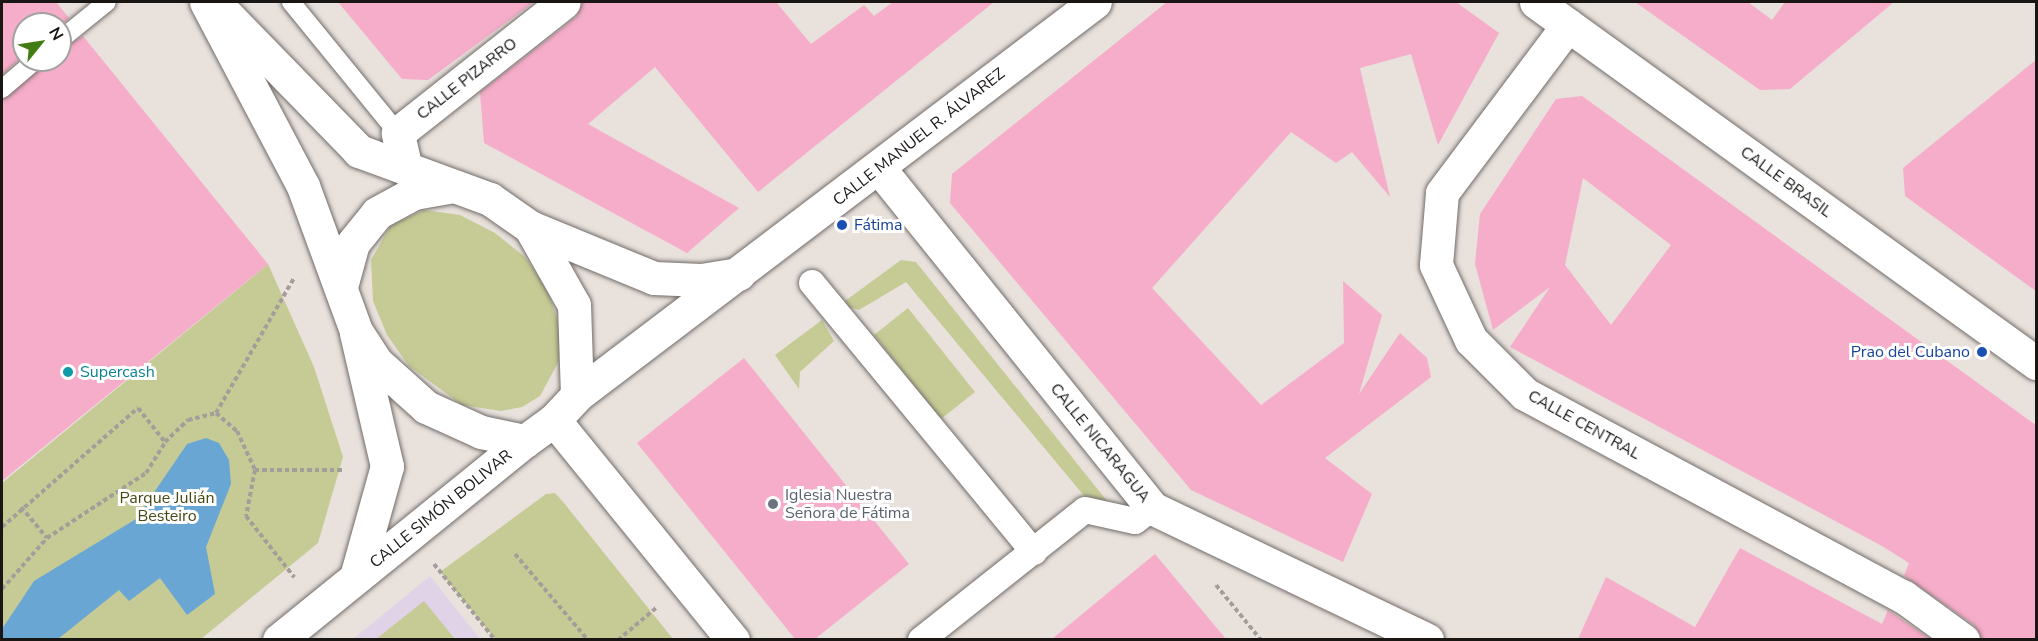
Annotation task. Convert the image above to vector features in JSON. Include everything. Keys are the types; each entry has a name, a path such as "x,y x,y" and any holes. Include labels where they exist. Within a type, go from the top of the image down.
{"street":[{"path":"206,2 303,186 342,283 356,331 376,362 426,407 461,425 525,441"},
{"path":"214,2 359,151 490,199 530,227 574,305 577,396"},
{"name":"CALLE PIZARRO","path":"398,133 564,2"},
{"name":"CALLE MANUEL R. ÁLVAREZ","path":"554,420 577,396 743,273 1095,2"},
{"name":"CALLE BRASIL","path":"1536,2 2037,363"},
{"name":"CALLE CENTRAL","path":"1568,25 1442,194 1436,265 1471,339 1525,394 1904,597 1963,639"},
{"path":"398,133 406,169"},
{"name":"CALLE NICARAGUA","path":"879,168 1152,508 1427,639"},
{"path":"342,283 353,243 377,213 414,193 452,186"},
{"name":"CALLE MANUEL R. ÁLVAREZ","path":"530,227 654,278 701,280 743,273"},
{"path":"812,283 1034,552"},
{"name":"CALLE SIMÓN BOLIVAR","path":"356,331 387,466 356,577"},
{"path":"554,420 733,639"},
{"name":"CALLE SIMÓN BOLIVAR","path":"279,639 554,420"},
{"path":"921,639 1034,552 1084,510 1134,521 1152,508"}],"lane":[{"path":"72,30 107,2"},
{"path":"291,2 398,133"},
{"path":"2,88 21,72"}],"path":[{"path":"2,589 47,538 124,492 146,473 165,442 188,420 216,413 296,275"},
{"path":"2,527 21,507 138,408 165,442"},
{"path":"216,413 237,431 255,470 246,516 296,581"},
{"path":"255,470 349,470"},
{"path":"21,507 47,538"},
{"path":"514,554 588,639"},
{"path":"434,564 495,639"},
{"path":"618,639 664,602"}],"shaded area":[{"path":"430,576 480,639 352,640"}],"green space":[{"path":"424,210 460,215 495,233 525,257 547,289 559,324 559,361 540,396 522,407 501,411 462,405 409,366 387,335 373,301 371,260 391,225"},
{"path":"901,260 916,262 1119,516 1095,509 906,282 859,310 849,307 845,301"},
{"name":"Parque Julián Besteiro","path":"268,264 314,367 343,457 318,543 201,639 2,640 2,483"},
{"path":"908,308 975,392 941,419 874,335"},
{"path":"822,320 834,341 800,372 799,389 775,355"},
{"path":"555,493 673,639 495,639 440,572 546,494"},
{"path":"424,601 455,639 376,639"}],"water":[{"path":"206,438 219,443 229,460 231,484 206,547 215,594 187,615 160,578 129,601 119,590 58,639 2,639 2,629 34,581 136,519 187,444"}],"building":[{"path":"2,2 56,2 64,12 12,12 12,66 2,75"},
{"path":"338,2 534,2 428,80 402,79"},
{"path":"582,2 776,2 811,44 864,5 874,16 893,2 994,2 758,192 655,67 588,124 739,208 687,253 484,143 480,92 576,17"},
{"path":"1167,2 1456,2 1499,33 1438,145 1411,54 1360,68 1390,197 1352,152 1336,163 1291,132 1152,288 1261,405 1344,343 1343,281 1382,315 1359,394 1400,333 1427,358 1431,377 1325,458 1372,494 1343,562 1191,490 950,203 952,174"},
{"path":"1635,2 1748,2 1772,20 1785,2 1894,2 1790,89 1760,90"},
{"name":"Supercash","path":"83,36 268,264 2,481 2,100 34,72 72,72 72,43"},
{"path":"2037,59 2037,292 1905,196 1903,168"},
{"path":"1582,96 2037,426 2037,639 1981,639 1974,625 1904,576 1909,563 1882,546 1510,347 1550,287 1493,330 1475,264 1480,214 1556,99","holes":["1583,178 1671,245 1611,325 1565,265"]},
{"name":"Iglesia Nuestra Señora de Fátima","path":"744,358 909,564 815,639 795,639 637,443"},
{"path":"1740,548 1882,624 1888,610 1930,639 1578,639 1606,577 1695,627"},
{"path":"1155,554 1226,639 1052,639 1092,606"}],"place":[{"name":"Fátima","path":"842,225"},
{"name":"Prao del Cubano","path":"1982,352"},
{"name":"Supercash","path":"68,372"},
{"name":"Iglesia Nuestra Señora de Fátima","path":"773,504"}]}
